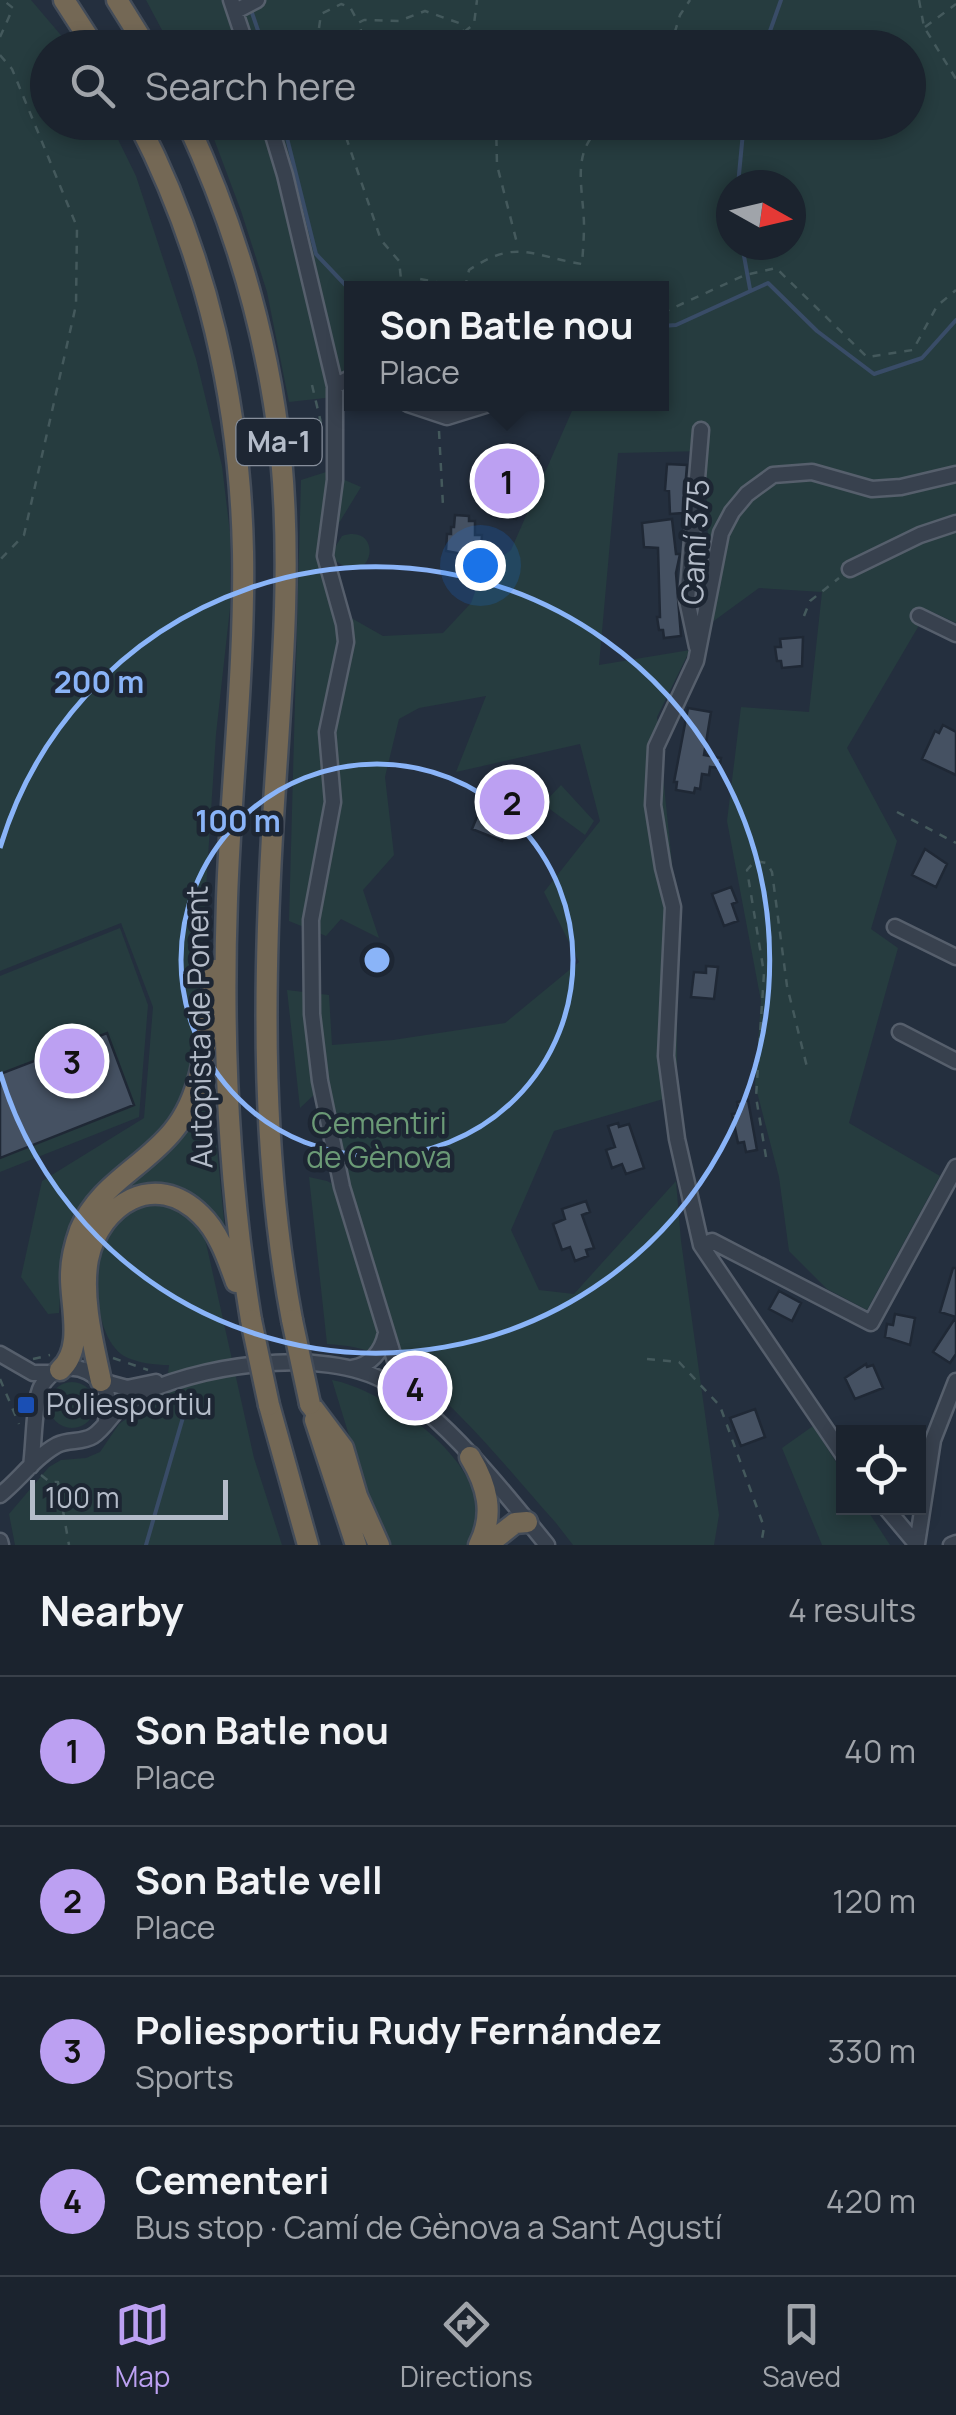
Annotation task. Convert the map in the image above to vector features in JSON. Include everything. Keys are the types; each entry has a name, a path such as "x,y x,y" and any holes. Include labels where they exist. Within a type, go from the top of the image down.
{"highway":[{"path":"64,0 84,30"},
{"path":"117,0 135,30"},
{"name":"Autopista de Ponent","path":"146,140 187,234 209,306 226,378 242,516 240,673 227,899 225,1034 228,1128 250,1320"},
{"name":"Ma-1","path":"194,140 238,251 261,336 276,422 284,539 268,955 268,1088 275,1206 292,1320 310,1404 356,1545"},
{"path":"57,1372 72,1354 70,1277 81,1228 107,1190 172,1133 193,1097 227,899"},
{"path":"101,1381 86,1292 88,1261 103,1222 131,1199 168,1196 201,1214 221,1244 250,1320"},
{"name":"Ma-1","path":"250,1320 308,1545"},
{"path":"310,1404 343,1448 357,1496 379,1545"},
{"path":"470,1457 482,1480 488,1507 483,1545"},
{"path":"483,1545 510,1526 527,1522"},
{"path":"509,1545 527,1522"}],"street":[{"path":"241,30 233,5 257,0"},
{"path":"274,140 334,386 335,480 324,556 346,642 327,732 333,802 311,920 317,1062 342,1187 406,1397"},
{"path":"334,386 344,381"},
{"path":"443,411 447,417 471,411"},
{"name":"Camí 375","path":"698,652 687,600 702,430"},
{"path":"836,1444 701,1245 677,1139 666,1056 674,906 653,806 656,746 706,626 710,580 721,533 747,494 773,475 812,472 872,489 902,487 956,474"},
{"path":"850,569 956,522"},
{"path":"919,616 956,634"},
{"path":"895,927 956,957"},
{"path":"900,1032 956,1061"},
{"path":"701,1245 712,1241 870,1323 956,1167"},
{"path":"348,1369 367,1363 379,1352 386,1327"},
{"path":"6,1359 33,1372 85,1370 101,1381 127,1388 252,1366 314,1365 377,1378 406,1397 470,1457 547,1545"},
{"path":"6,1359 31,1384 36,1407 52,1436 69,1442"},
{"path":"31,1467 36,1407 43,1384 57,1372"},
{"path":"101,1381 110,1400 106,1422"},
{"path":"0,1495 55,1446 88,1439 129,1400 172,1382"},
{"path":"917,1545 933,1440 956,1383"},
{"path":"886,1515 904,1545"},
{"path":"889,1515 917,1545"}],"path":[{"path":"0,36 13,8 2,0"},
{"path":"466,30 474,24 477,0"},
{"path":"675,30 690,0"},
{"path":"920,0 926,30"},
{"path":"319,28 321,14 342,4 350,7 361,30"},
{"path":"924,27 956,4"},
{"path":"358,23 399,21 425,11 459,23 463,30"},
{"path":"926,30 956,79"},
{"path":"0,55 12,69 30,113"},
{"path":"0,560 24,535 76,306 77,227 41,140"},
{"path":"347,140 381,240 399,261 403,281"},
{"path":"496,140 497,165 518,249"},
{"path":"467,281 469,270 489,257 518,249 582,264 580,166 589,140"},
{"path":"669,310 745,275 776,268 866,357 913,350 937,306 956,290"},
{"path":"442,411 443,506"},
{"path":"804,616 810,601 850,569"},
{"path":"897,812 956,843"},
{"path":"766,1157 756,1097 764,973 747,870 755,861 767,863 772,872 787,986 807,1067"},
{"path":"116,1359 155,1372"},
{"path":"648,1360 679,1362 720,1406 764,1527 761,1545"},
{"path":"0,1380 19,1424"},
{"path":"31,1467 50,1482 58,1482 69,1545"}],"green space":[{"path":"0,0 31,0 57,30 30,30 30,140 118,140 136,176 196,359 222,466 230,533 230,608 216,734 199,996 190,1071 172,1117 152,1140 106,1176 79,1207 63,1251 59,1313 48,1314 21,1277 42,1181 144,1118 153,1007 121,923 0,971"},
{"name":"Cementiri de Gènova","path":"146,0 956,0 956,623 928,610 847,748 897,841 871,929 898,948 849,1123 940,1176 867,1310 827,1289 789,1251 779,1177 755,1084 761,1001 727,821 741,707 809,712 822,592 759,588 711,623 705,451 618,453 599,665 690,650 657,717 677,912 677,1095 554,1131 511,1230 539,1290 574,1294 676,1181 719,1515 714,1545 573,1545 473,1430 426,1384 380,1355 327,1344 309,1177 346,1191 326,1096 315,1094 300,1108 287,990 329,995 332,1045 393,1040 505,1023 579,962 544,892 600,821 580,744 456,772 486,696 419,708 399,719 385,777 394,855 363,890 379,938 341,919 326,936 289,921 301,480 326,472 361,487 331,536 334,549 342,536 355,534 369,545 366,562 359,567 349,568 336,561 346,615 383,636 443,633 471,603 483,570 511,550 572,411 669,411 669,281 344,281 344,396 289,402 267,292 214,140 926,140 926,30 162,30"},
{"path":"561,785 594,821 585,835 543,804"},
{"path":"120,928 148,1005 139,1117 0,1172 0,976"},
{"path":"212,1031 214,1120 226,1240 195,1200 105,1204 175,1144 189,1123"},
{"path":"153,1205 182,1213 204,1234 254,1458 282,1545 15,1545 9,1514 49,1467 61,1460 86,1458 100,1452 119,1424 166,1391 169,1365 135,1360 113,1345 104,1329 98,1290 109,1232 126,1214"},
{"path":"332,1380 356,1387 412,1419 460,1466 473,1492 477,1519 467,1545 391,1545 371,1507"},
{"path":"72,1382 89,1388 95,1405 89,1422 72,1428 55,1422 49,1405 55,1388"},
{"path":"813,1426 836,1462 836,1515 871,1515 890,1545 822,1545 782,1448"}],"building":[{"path":"521,449 539,456 516,519 492,516 501,499 481,492 491,467 499,470 507,450 519,454"},
{"path":"667,464 687,465 683,513 670,514 669,491 665,490"},
{"path":"455,515 469,516 469,521 475,521 475,535 482,535 480,561 446,551 447,534 454,527"},
{"path":"672,519 676,554 680,554 676,573 681,636 664,638 657,617 658,548 644,547 642,523"},
{"path":"803,637 802,666 782,668 775,647 781,647 780,639"},
{"path":"688,708 711,712 704,755 721,758 719,768 710,767 709,775 702,774 700,789 695,788 694,793 676,790 674,782"},
{"path":"943,725 956,732 956,775 922,759 935,731 939,733"},
{"path":"506,770 528,779 524,789 540,795 536,805 520,798 502,841 472,829 495,773 503,777"},
{"path":"925,849 947,864 936,887 912,875"},
{"path":"731,887 738,921 724,926 712,894"},
{"path":"706,966 718,967 714,999 691,997 694,972 706,973"},
{"path":"107,1033 134,1105 0,1158 0,1074"},
{"path":"748,1100 757,1150 746,1152 744,1142 738,1143 732,1114 739,1113 737,1102"},
{"path":"618,1123 619,1127 629,1124 644,1168 626,1174 622,1164 612,1168 606,1150 615,1147 608,1126"},
{"path":"586,1201 590,1212 582,1215 594,1248 586,1250 588,1256 575,1261 570,1247 562,1250 553,1224 565,1219 562,1209"},
{"path":"956,1268 956,1317 940,1312"},
{"path":"779,1291 801,1303 792,1321 769,1309"},
{"path":"895,1314 915,1318 910,1345 885,1337 887,1324 893,1325"},
{"path":"956,1317 956,1354 950,1363 933,1352"},
{"path":"866,1364 873,1365 883,1388 855,1399 845,1378"},
{"path":"755,1409 765,1437 741,1446 730,1418"}],"waterway":[{"path":"770,30 781,0"},
{"path":"251,10 258,30"},
{"path":"288,140 316,254 344,284"},
{"path":"739,170 742,140"},
{"path":"745,260 750,289"},
{"path":"669,326 768,283 817,331 874,374 922,358 956,320"},
{"path":"146,1545 186,1407"}],"place":[{"name":"Son Batle nou","path":"507,481"},
{"name":"Son Batle vell","path":"512,802"},
{"name":"Poliesportiu Rudy Fernández","path":"72,1061"},
{"name":"Cementeri","path":"415,1388"},
{"name":"Poliesportiu","path":"26,1405"}]}
